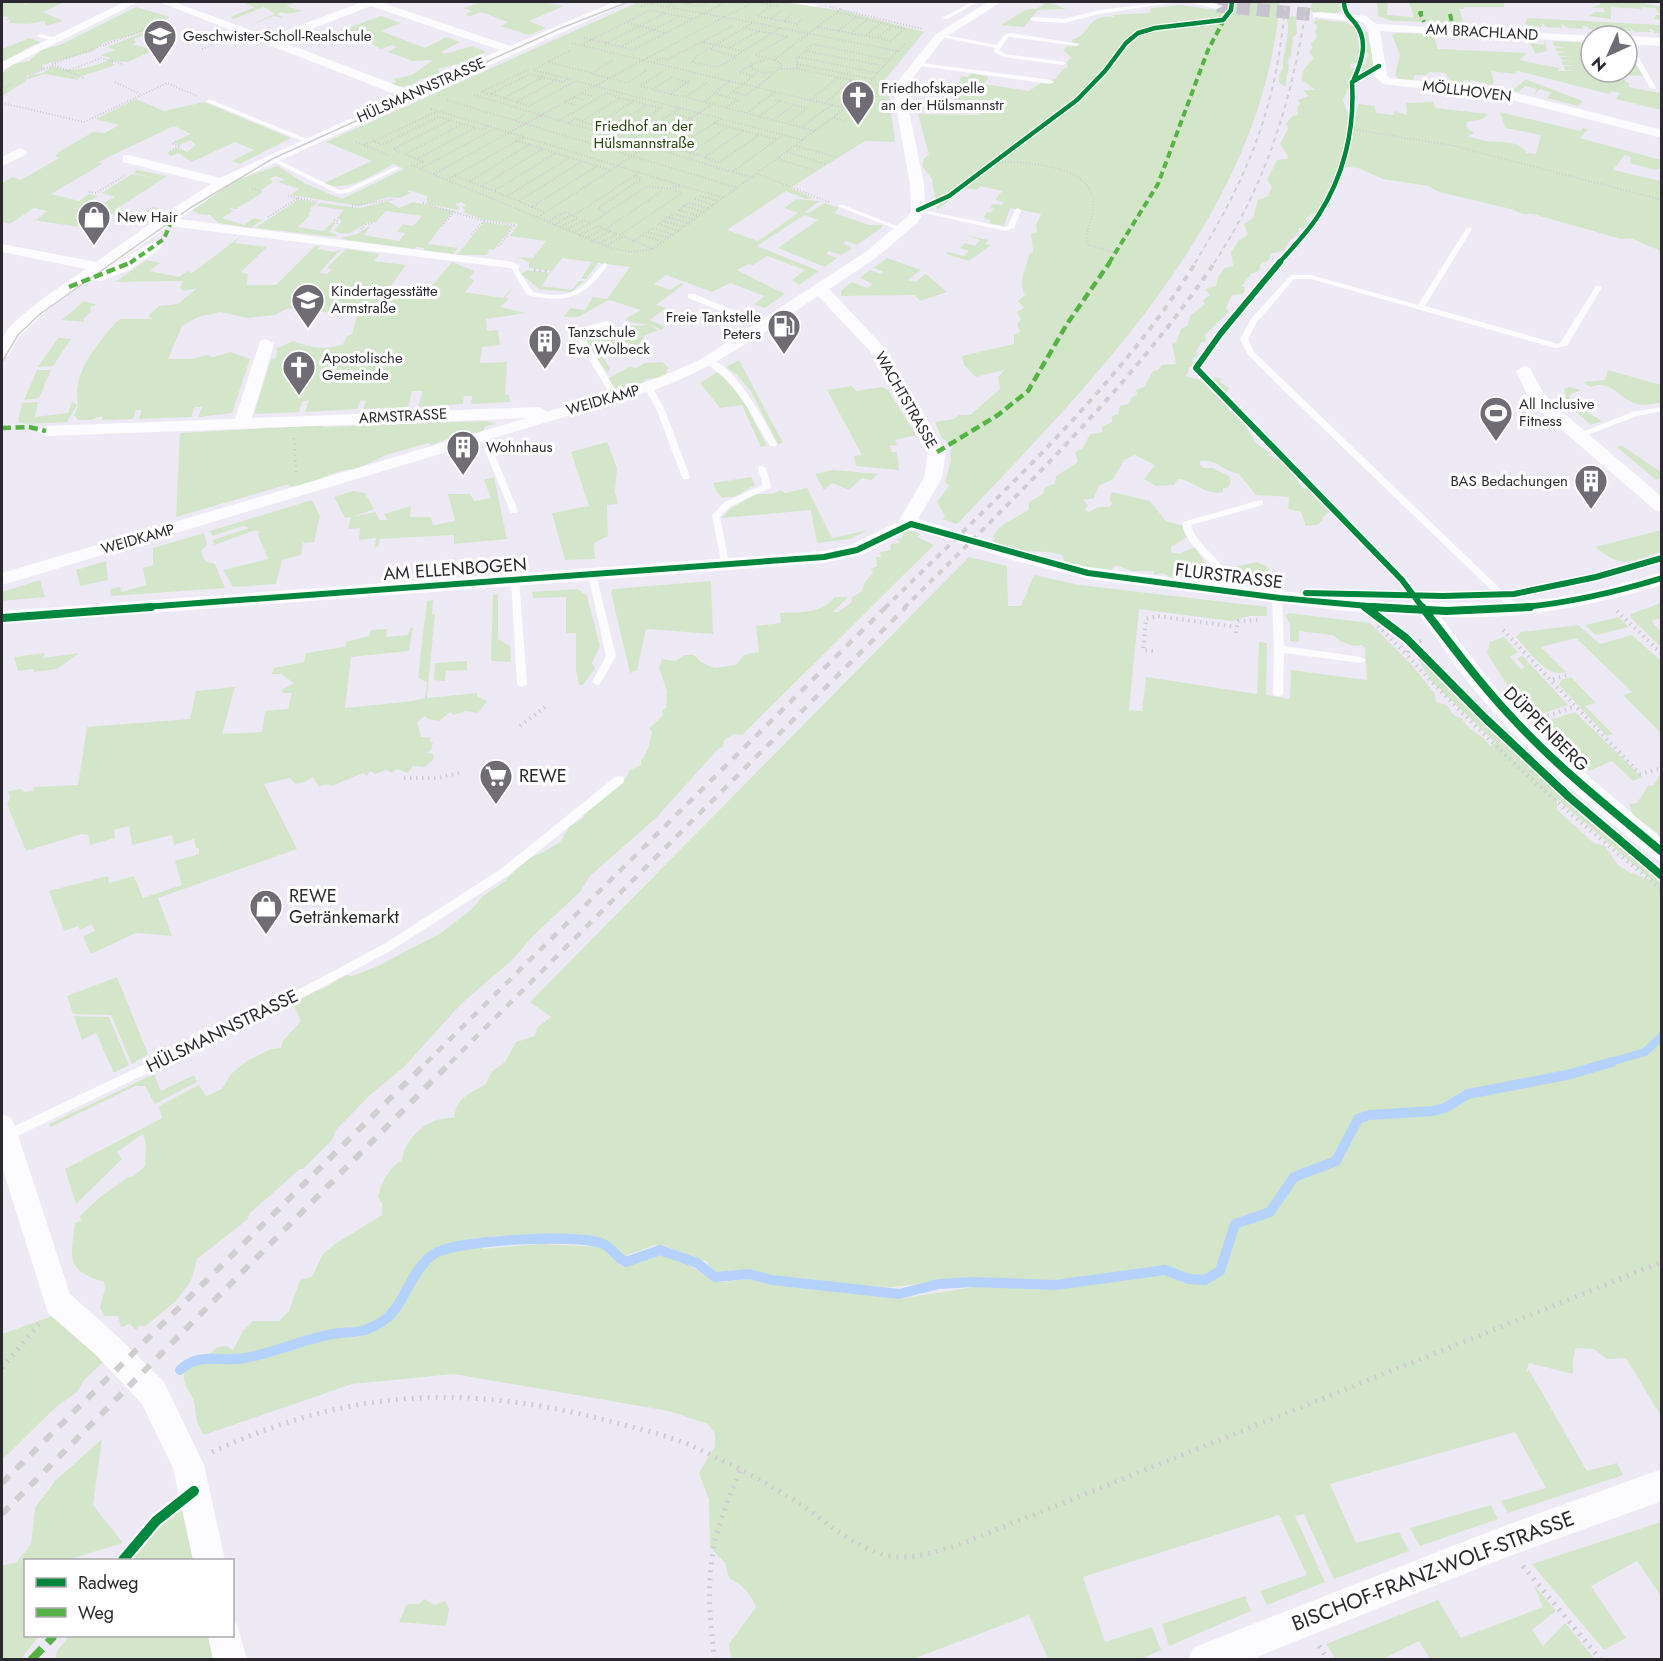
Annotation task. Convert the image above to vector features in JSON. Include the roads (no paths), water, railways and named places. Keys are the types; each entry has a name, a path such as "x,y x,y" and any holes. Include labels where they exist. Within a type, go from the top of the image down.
{"street":[{"path":"2,66 132,2"},
{"path":"165,2 412,94"},
{"path":"270,41 371,2 510,50"},
{"name":"HÜLSMANNSTRASSE","path":"2,353 13,334 28,318 69,287 222,183 330,130 623,2"},
{"path":"918,211 917,184 900,92 915,64 940,36 996,2"},
{"path":"1192,2 1217,6"},
{"path":"585,4 603,9"},
{"path":"1317,15 1368,18"},
{"name":"AM BRACHLAND","path":"1368,18 1579,37"},
{"name":"MÖLLHOVEN","path":"1368,18 1381,77 1387,81 1504,94 1662,134"},
{"path":"1639,41 1662,42"},
{"path":"2,162 20,152"},
{"path":"128,159 222,183"},
{"name":"WEIDKAMP","path":"2,579 648,387 684,374 709,361 820,289 903,230 918,211"},
{"path":"167,222 513,266"},
{"name":"HÜLSMANNSTRASSE","path":"69,287 126,266 166,238 167,222"},
{"path":"2,248 98,267"},
{"name":"WACHTSTRASSE","path":"820,289 877,349 937,452 933,478 905,525"},
{"path":"242,423 266,344"},
{"path":"1524,371 1540,401 1662,507"},
{"name":"ARMSTRASSE","path":"46,431 488,412 564,411"},
{"name":"AM ELLENBOGEN","path":"2,618 844,554 857,550 905,525"},
{"name":"FLURSTRASSE","path":"905,525 921,525 1068,568 1277,598 1365,607 1426,611 1515,608 1601,595 1662,578"},
{"name":"DÜPPENBERG","path":"1426,611 1478,681 1519,726 1582,785 1662,852"},
{"name":"HÜLSMANNSTRASSE","path":"3,1133 58,1303 107,1346 153,1393 188,1465 209,1559"},
{"name":"BISCHOF-FRANZ-WOLF-STRASSE","path":"1205,1659 1504,1542 1662,1485"},
{"path":"225,1637 230,1659"}],"lane":[{"path":"793,2 815,5"},
{"path":"945,18 975,2"},
{"path":"1033,20 1064,21 1099,12 1174,2"},
{"path":"1063,63 1004,55 996,51 1009,35 1077,44"},
{"path":"40,36 55,39"},
{"path":"940,36 998,47"},
{"path":"1639,63 1653,88"},
{"path":"915,64 1051,82"},
{"path":"1648,80 1662,82"},
{"path":"208,101 307,141"},
{"path":"270,158 338,192 348,191 397,168"},
{"path":"841,207 903,230"},
{"path":"918,211 1005,229 1011,228 1018,210"},
{"path":"1420,308 1469,230"},
{"path":"513,266 530,293 560,298 589,286 605,265"},
{"path":"1515,608 1276,379 1251,353 1244,339 1254,321 1292,277 1297,276 1311,277 1558,346 1564,344 1598,287"},
{"path":"691,296 764,325"},
{"path":"607,323 582,330 578,334 615,396"},
{"path":"709,361 729,374 740,386 773,444"},
{"path":"648,387 660,408 686,477"},
{"path":"1579,435 1635,414 1662,409"},
{"path":"483,436 514,511"},
{"path":"724,564 716,515 728,504 767,486 762,468"},
{"path":"1234,592 1225,572 1188,533 1185,524 1260,503"},
{"path":"592,574 611,656 597,682"},
{"path":"515,579 522,684"},
{"path":"1277,598 1278,694"},
{"path":"1279,649 1361,660"},
{"name":"HÜLSMANNSTRASSE","path":"3,1133 285,1002 352,967 436,918 519,862 619,780"}],"waterway":[{"path":"1607,1063 1645,1052 1662,1036"},
{"path":"180,1370 188,1364 203,1359 245,1358 322,1336 365,1330 387,1318 400,1302 416,1274 433,1254 470,1244 544,1239 587,1240 605,1245 626,1262 660,1250 697,1263 715,1277 749,1274 772,1280 899,1294 939,1284 973,1282 1056,1285 1165,1270 1189,1279 1205,1280 1220,1271 1235,1224 1270,1212 1294,1177 1336,1161 1358,1119 1369,1115 1433,1111 1445,1108 1468,1094 1567,1075 1612,1062"}],"tunnel":[{"path":"1217,6 1317,15"}],"tram line":[{"path":"2,362 18,335 40,314 190,208 272,159 559,29 628,2"}],"railway":[{"path":"1195,263 1228,205 1263,123 1275,77 1286,2"},
{"path":"1214,263 1249,202 1275,138 1294,71 1307,2"},
{"path":"885,608 1051,444 1091,400 1129,355 1196,262"},
{"path":"904,608 1027,485 1107,399 1145,355 1215,262"},
{"path":"426,1063 886,607"},
{"path":"451,1062 906,607"},
{"path":"2,1483 427,1062"},
{"path":"2,1514 451,1062"}],"place":[{"name":"Geschwister-Scholl-Realschule","path":"160,65"},
{"name":"Friedhofskapelle an der Hülsmannstr","path":"858,126"},
{"name":"New Hair","path":"94,246"},
{"name":"Kindertagesstätte Armstraße","path":"308,329"},
{"name":"Freie Tankstelle Peters","path":"784,355"},
{"name":"Tanzschule Eva Wolbeck","path":"545,370"},
{"name":"Apostolische Gemeinde","path":"299,396"},
{"name":"All Inclusive Fitness","path":"1496,442"},
{"name":"Wohnhaus","path":"463,476"},
{"name":"BAS Bedachungen","path":"1591,510"},
{"name":"REWE","path":"496,805"},
{"name":"REWE Getränkemarkt","path":"266,935"}],"park label":[{"name":"Friedhof an der Hülsmannstraße","path":"644,134"}]}
